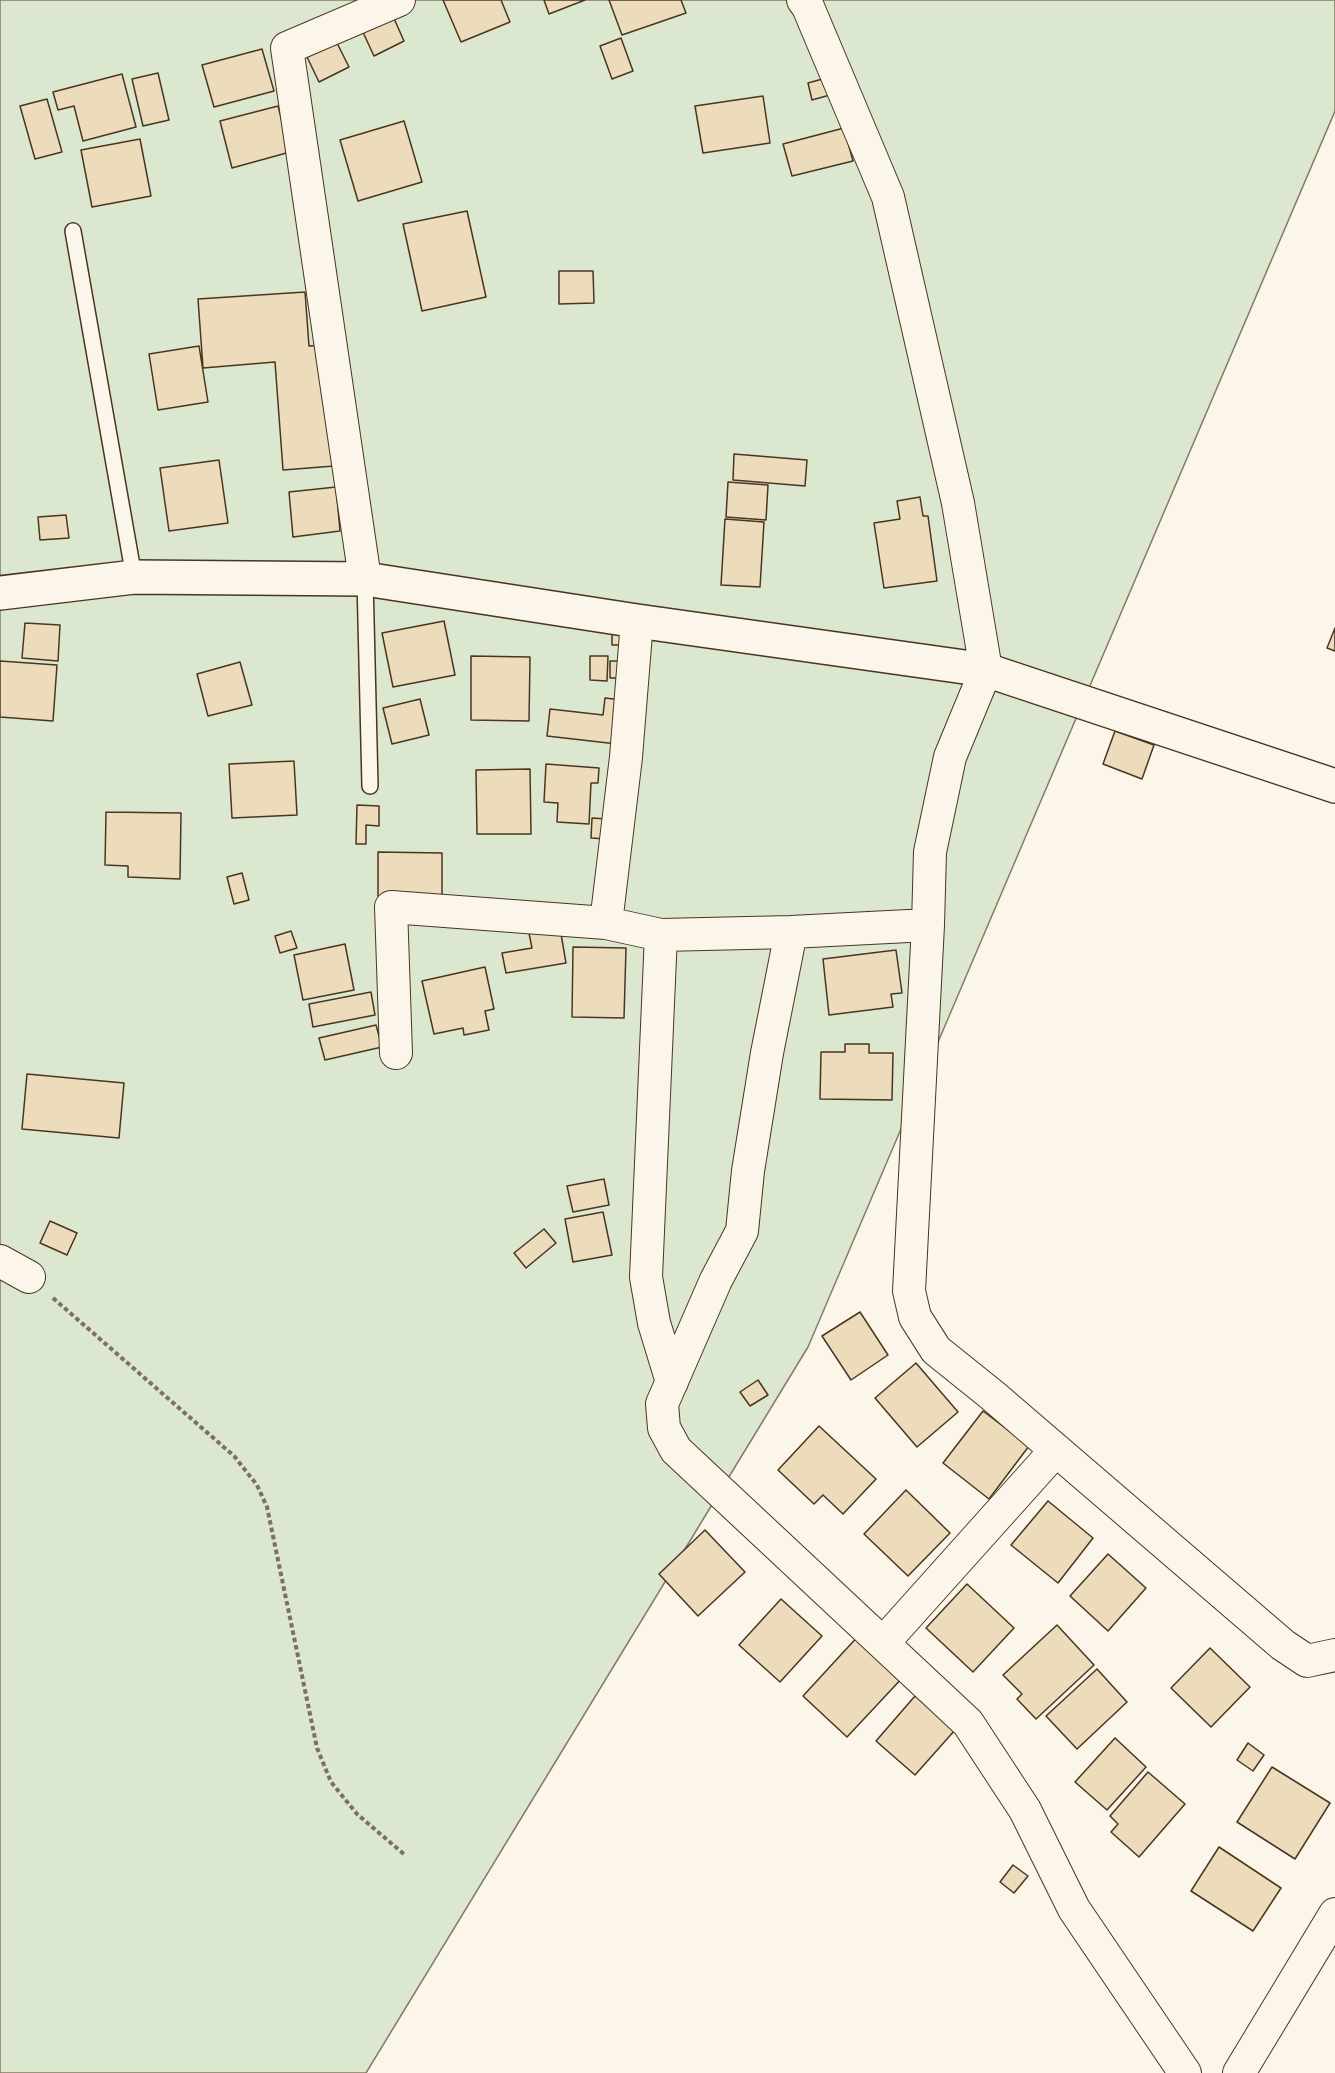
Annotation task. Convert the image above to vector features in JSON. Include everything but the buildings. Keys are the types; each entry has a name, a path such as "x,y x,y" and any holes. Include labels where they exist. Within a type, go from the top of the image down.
{"street":[{"path":"365,579 287,48 399,0"},
{"path":"802,0 808,7 888,197 958,503 986,670 950,757 930,852 909,1291 915,1317 936,1350 1283,1645 1307,1661 1335,1655"},
{"path":"0,592 134,577 365,579 637,621 986,670 1335,786"},
{"path":"606,923 626,757 637,621"},
{"path":"396,1053 391,907 606,923 661,935 928,926"},
{"path":"791,932 767,1053 748,1171 742,1231 717,1280 662,1404 664,1428 676,1450 968,1723 1025,1810 1074,1909 1185,2073"},
{"path":"661,935 646,1277 654,1323 672,1382"},
{"path":"0,1261 29,1277"},
{"path":"883,1643 1056,1450"},
{"path":"1239,2073 1335,1914"}],"lane":[{"path":"73,231 134,577"},
{"path":"365,579 370,786"}],"path":[{"path":"29,1277 234,1456 257,1485 267,1507 317,1748 331,1782 350,1806 405,1855"}],"green space":[{"path":"0,0 1335,0 1335,111 808,1347 366,2073 0,2073"}]}
